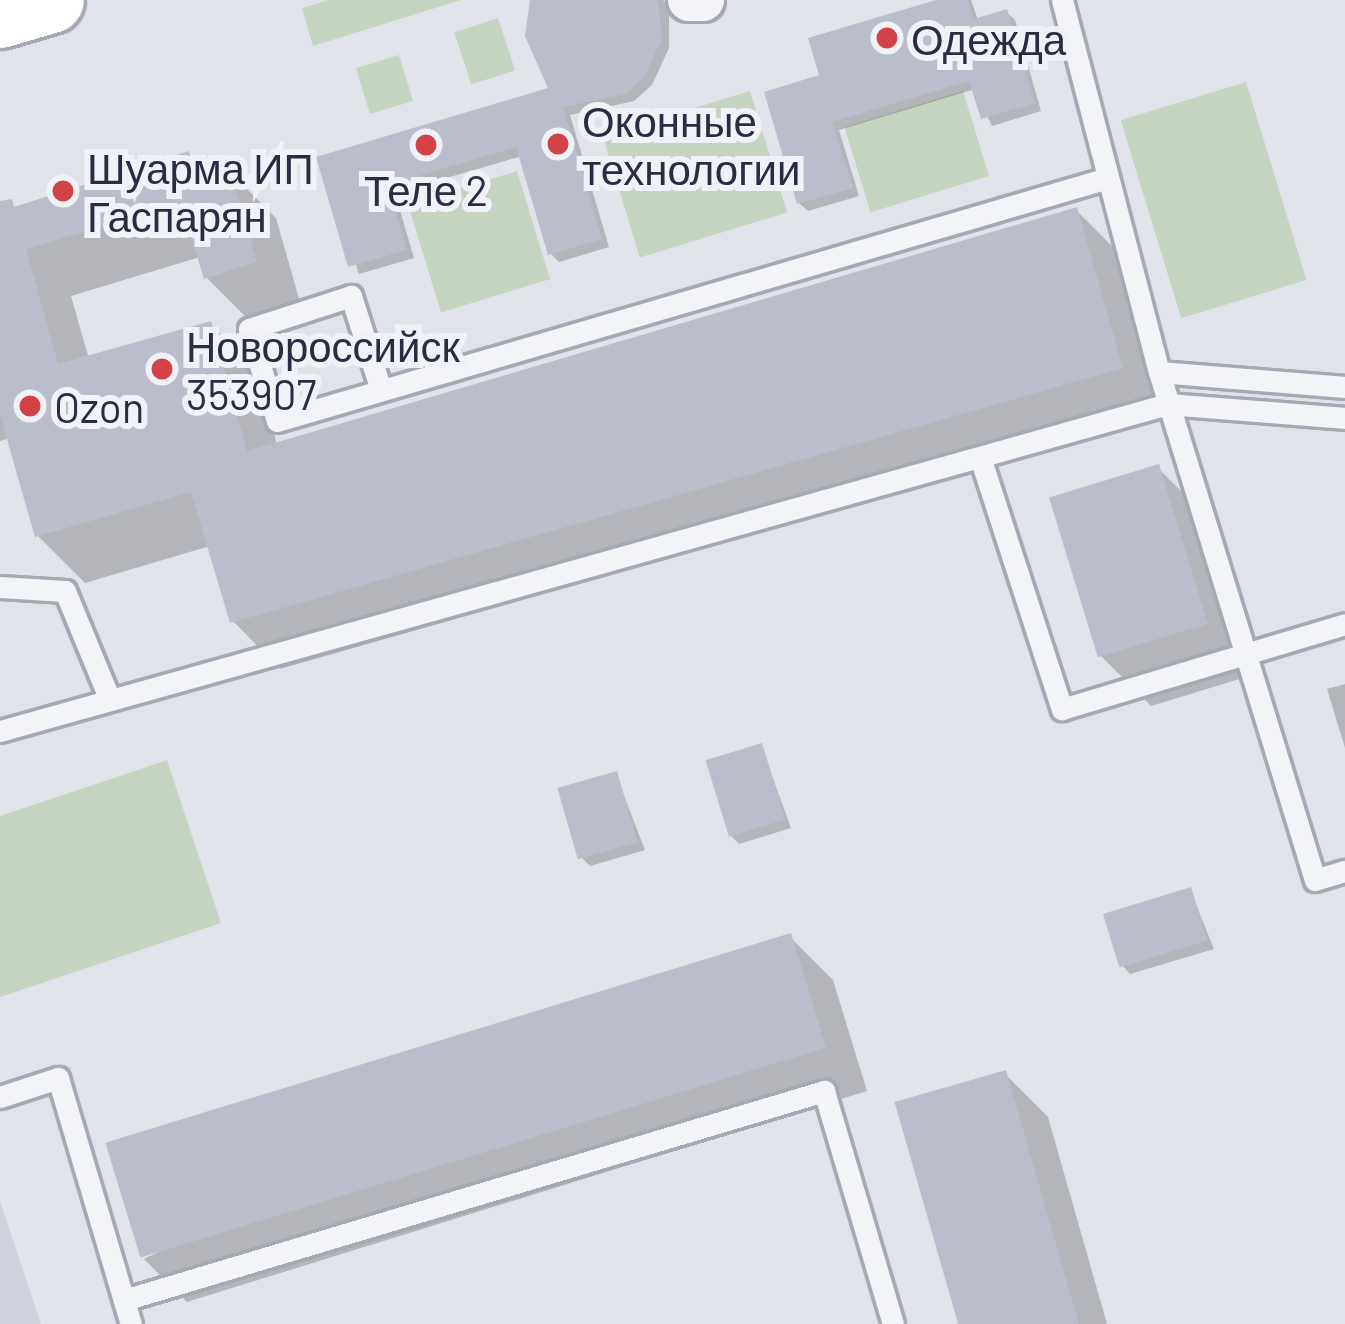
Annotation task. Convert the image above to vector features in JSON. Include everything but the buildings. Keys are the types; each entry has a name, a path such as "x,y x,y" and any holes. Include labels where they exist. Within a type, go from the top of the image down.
{"highway":[{"path":"0,15 51,0"}],"street":[{"path":"689,0 703,0"}],"lane":[{"path":"1062,0 1168,404 1249,653 1315,880 1345,871"},
{"path":"381,390 351,296 249,329 277,422 1108,178"},
{"path":"1159,372 1345,387"},
{"path":"0,731 1168,404 1345,418"},
{"path":"981,460 1062,709 1345,624"},
{"path":"0,587 64,591 110,700"},
{"path":"0,1097 58,1078 131,1324"},
{"path":"124,1300 824,1091 893,1324"}],"shaded area":[{"path":"0,1201 41,1324 0,1324"}],"green space":[{"path":"329,0 461,0 313,46 302,8"},
{"path":"498,18 515,70 471,85 454,32"},
{"path":"399,55 413,101 370,114 356,68"},
{"path":"1246,82 1307,280 1181,318 1121,120"},
{"path":"750,91 787,212 640,257 603,136"},
{"path":"963,91 989,176 870,212 844,127"},
{"path":"517,171 550,279 441,312 408,204"},
{"path":"167,760 221,923 0,997 0,816"}],"place":[{"name":"Одежда","path":"887,38"},
{"name":"Оконные технологии","path":"558,144"},
{"name":"Теле 2","path":"426,145"},
{"name":"Шуарма ИП Гаспарян","path":"63,191"},
{"name":"Новороссийск 353907","path":"162,369"},
{"name":"Ozon","path":"30,406"}]}
